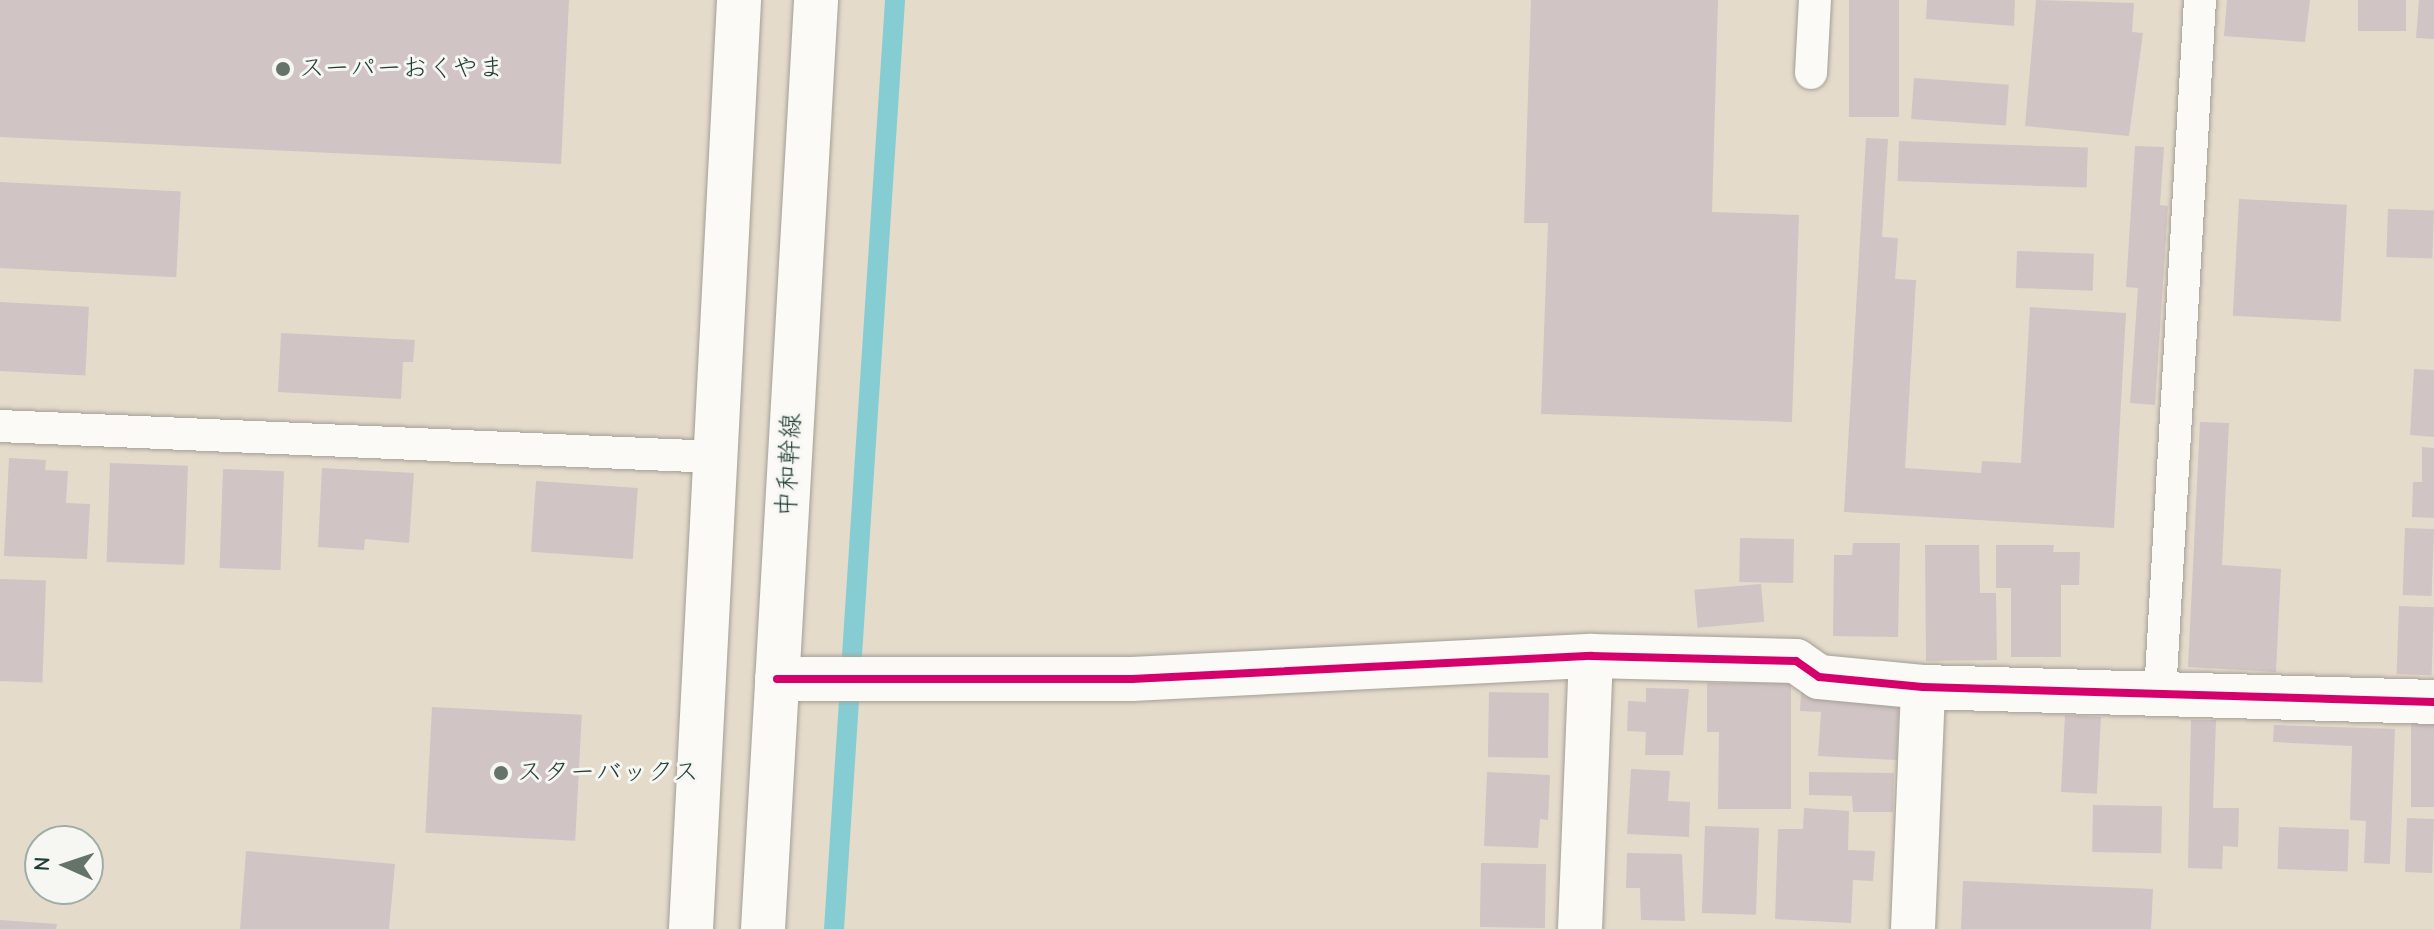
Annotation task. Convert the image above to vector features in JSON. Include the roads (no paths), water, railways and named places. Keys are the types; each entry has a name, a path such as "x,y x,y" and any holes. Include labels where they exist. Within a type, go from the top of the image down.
{"street":[{"path":"691,929 739,0"},
{"name":"中和幹線","path":"763,929 816,0"},
{"path":"1580,929 1591,656"},
{"path":"777,679 1132,679 1591,656 1796,661 1819,677 1923,687 2434,702"},
{"path":"1913,929 1923,687"}],"lane":[{"path":"1811,73 1815,0"},
{"path":"2160,694 2200,0"},
{"path":"0,426 715,457"}],"waterway":[{"path":"834,929 895,0"}],"place":[{"name":"スーパーおくやま","path":"283,69"},
{"name":"スターバックス","path":"501,773"}]}
